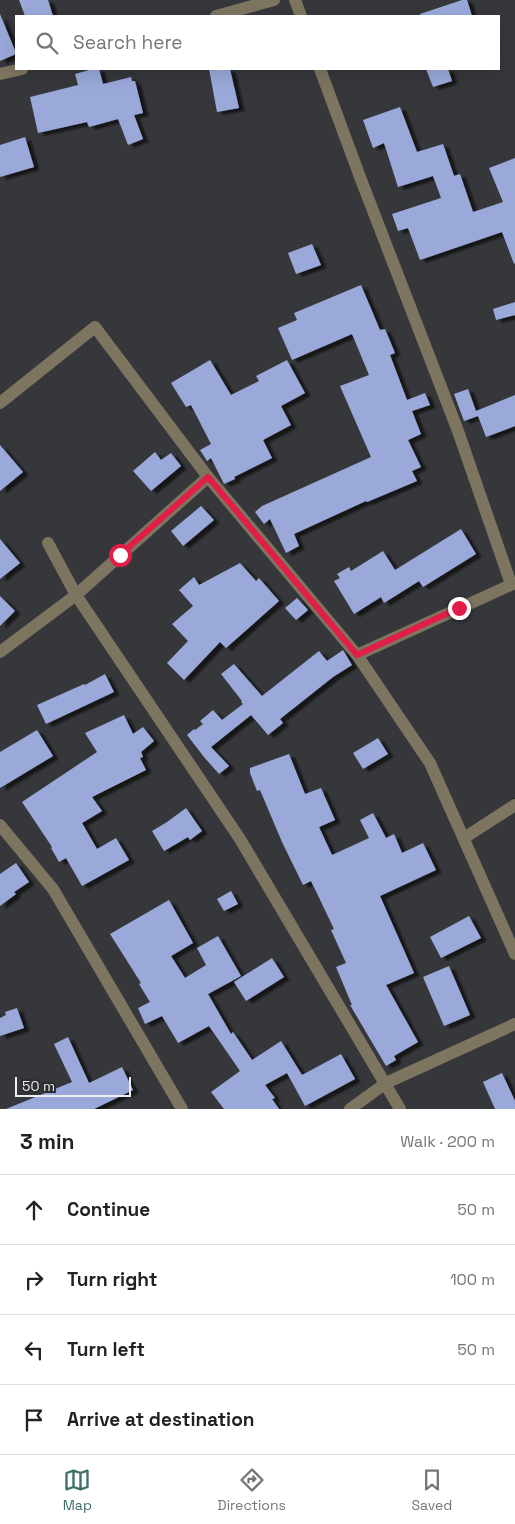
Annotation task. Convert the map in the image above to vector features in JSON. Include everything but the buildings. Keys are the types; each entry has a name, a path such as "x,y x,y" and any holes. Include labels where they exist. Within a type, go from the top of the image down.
{"street":[{"path":"220,15 274,0"},
{"path":"295,0 301,15"},
{"path":"0,74 18,70"},
{"path":"320,70 458,431 513,584 357,655"},
{"path":"0,403 95,327 208,477 357,655 430,763 515,954"},
{"path":"0,652 76,595 208,477"},
{"path":"48,542 76,595 240,839 400,1109"},
{"path":"464,838 515,805"},
{"path":"0,825 53,888 182,1109"},
{"path":"350,1109 386,1083 515,1024"}],"route":[{"path":"120,555 208,477 357,655 459,608"}]}
